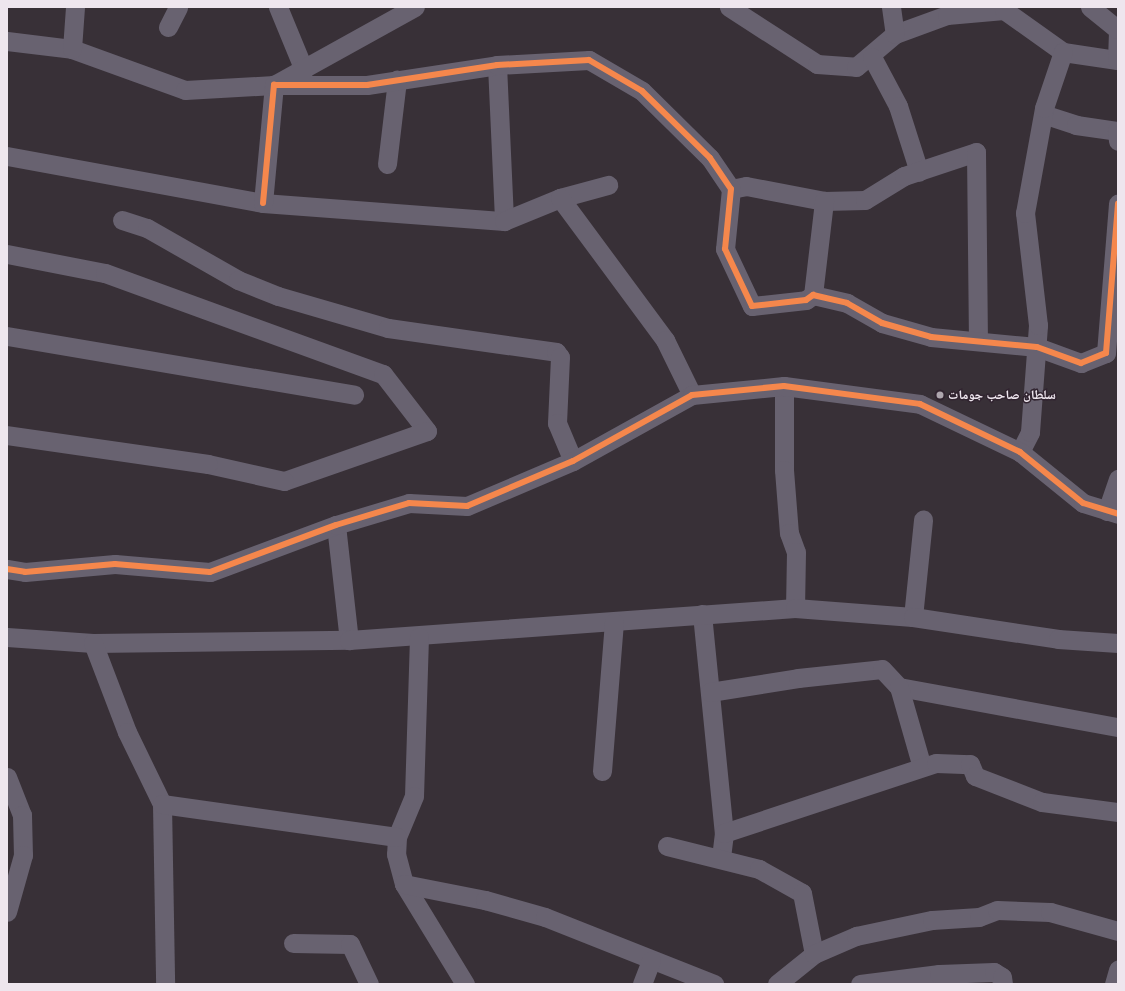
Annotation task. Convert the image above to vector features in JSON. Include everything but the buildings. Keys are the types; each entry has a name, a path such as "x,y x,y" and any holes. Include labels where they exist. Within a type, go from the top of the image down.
{"street":[{"path":"72,49 75,7"},
{"path":"168,27 178,7"},
{"path":"278,7 304,70"},
{"path":"274,84 304,70 415,7"},
{"path":"729,7 817,64 856,67 872,57 895,34 947,15 1004,10 1063,52 1117,60 1117,29 1090,7"},
{"path":"891,7 895,34"},
{"path":"7,41 72,49 185,90 274,84 367,85 496,65 589,60 642,91 710,158 731,189 725,249 752,306 806,300 813,295 824,201"},
{"path":"1020,452 1030,432 1038,325 1025,213 1046,115 1044,108 1063,52"},
{"path":"872,57 898,106 919,172"},
{"path":"496,65 504,221"},
{"path":"387,164 397,80"},
{"path":"263,203 274,84"},
{"path":"1046,115 1076,125 1117,131 1118,141"},
{"path":"731,189 746,186 824,201 865,200 904,176 976,152 978,340"},
{"path":"7,156 263,203 504,221 560,198 608,185"},
{"path":"560,198 665,340 692,395"},
{"path":"813,295 848,303 882,323 931,337 978,340 1037,347 1081,363 1106,353 1118,203"},
{"path":"122,220 147,228 238,280 278,296 388,328 556,352 560,357 557,423 573,462"},
{"path":"7,254 105,273 383,374 427,431 284,481 208,464 7,435"},
{"path":"7,336 354,395"},
{"path":"784,386 784,470 789,533 796,552 795,608"},
{"path":"7,569 25,572 115,564 210,572 336,525 409,503 467,506 573,462 692,395 784,386 920,404 1020,452 1083,502 1113,512 1118,479"},
{"path":"913,617 923,520"},
{"path":"336,525 348,640"},
{"path":"7,637 93,643 348,640 419,637 795,608 913,617 1058,639 1118,644"},
{"path":"702,614 724,833 720,858"},
{"path":"602,771 614,622"},
{"path":"419,637 414,796 397,837 396,854 404,884 465,984"},
{"path":"93,643 127,732 162,804 165,984"},
{"path":"710,692 798,678 882,669 899,687 922,767"},
{"path":"899,687 1118,727"},
{"path":"724,833 936,763 970,764 975,776 1013,793 1042,802 1118,812"},
{"path":"7,777 22,815 23,855 7,912"},
{"path":"162,804 397,837"},
{"path":"667,846 760,869 802,894 814,954"},
{"path":"404,884 485,900 544,917 651,961 714,984"},
{"path":"784,983 814,954 856,936 932,920 979,917 997,910 1050,912 1118,931"},
{"path":"293,943 350,944 368,984"},
{"path":"642,984 651,961"},
{"path":"1114,984 1118,970"},
{"path":"860,984 939,974 994,972 1002,977 1003,984"}],"cycle path":[{"path":"263,203 274,85 367,85 497,65 589,60 642,91 710,158 731,189 725,249 752,306 806,300 813,295 847,303 882,323 931,337 1037,347 1081,363 1106,353 1118,203"},
{"path":"7,569 25,572 115,564 210,572 336,525 409,503 467,506 573,461 692,395 784,386 920,404 1020,452 1083,503 1118,514"}],"place":[{"name":"سلطان صاحب جومات","path":"940,395"}]}
